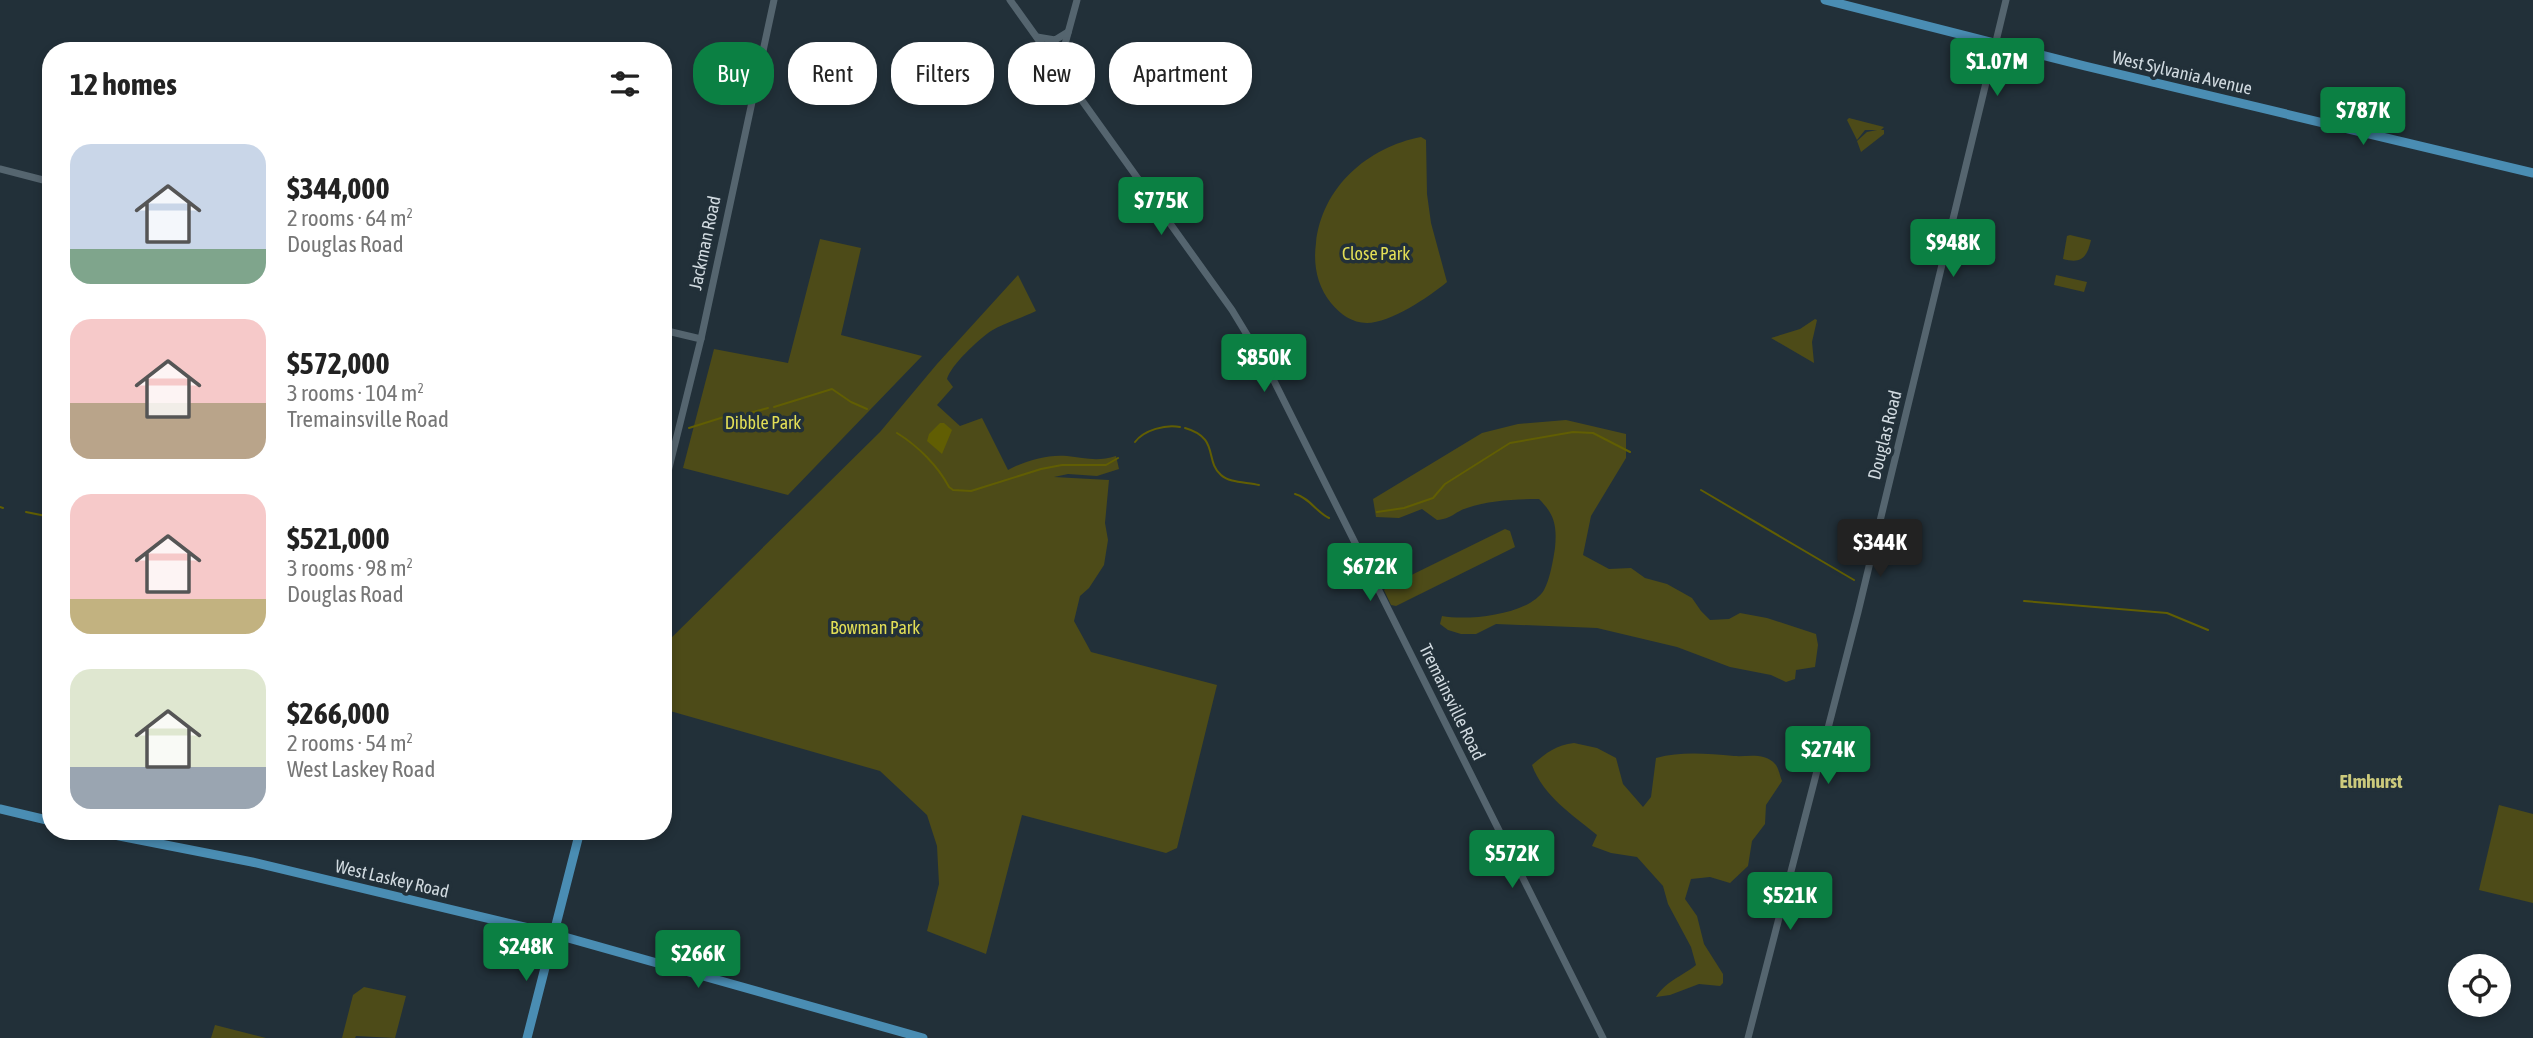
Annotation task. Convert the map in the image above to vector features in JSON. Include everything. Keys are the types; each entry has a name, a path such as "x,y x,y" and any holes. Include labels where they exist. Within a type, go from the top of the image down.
{"main road":[{"name":"West Sylvania Avenue","path":"1825,0 2533,173"},
{"path":"0,809 42,819"},
{"name":"West Laskey Road","path":"140,840 261,864 554,934 923,1038"},
{"path":"527,1038 578,840"}],"street":[{"name":"Jackman Road","path":"672,456 701,339 774,0"},
{"name":"Tremainsville Road","path":"1010,0 1039,42"},
{"path":"1066,42 1077,0"},
{"name":"Douglas Road","path":"1748,1038 1858,612 2006,0"},
{"path":"1035,37 1055,40 1069,32"},
{"name":"Tremainsville Road","path":"1084,105 1232,310 1269,372 1603,1038"},
{"path":"0,169 42,180"},
{"path":"672,332 701,339"}],"green space":[{"path":"1849,118 1884,127 1881,130 1884,130 1884,134 1861,152 1857,141 1867,132 1877,130 1865,130 1857,140 1847,120"},
{"name":"Close Park","path":"1421,137 1426,140 1427,194 1431,223 1447,282 1420,302 1387,319 1367,323 1356,321 1335,307 1319,282 1315,251 1320,223 1327,204 1338,187 1366,160 1402,142"},
{"path":"2067,236 2091,240 2085,255 2079,260 2063,259"},
{"name":"Dibble Park","path":"820,239 861,248 841,335 922,356 788,495 683,468 714,349 788,363"},
{"name":"Bowman Park","path":"1018,275 1036,311 996,328 972,346 950,373 947,379 953,387 937,405 960,426 982,418 1008,470 1044,457 1097,459 1116,456 1119,469 1097,476 1068,474 1054,477 1109,480 1105,523 1108,540 1104,565 1089,588 1080,596 1074,621 1091,652 1217,685 1177,848 1166,853 1022,815 986,954 927,931 939,884 937,846 927,815 880,771 672,712 672,637 880,432"},
{"path":"2056,275 2087,282 2084,292 2054,285"},
{"path":"1817,320 1812,342 1814,363 1771,338 1800,329"},
{"path":"1566,420 1626,434 1626,458 1591,516 1583,555 1609,569 1631,568 1645,578 1667,584 1692,598 1710,620 1729,619 1740,613 1767,618 1816,634 1818,645 1815,667 1796,670 1795,679 1786,682 1771,675 1730,667 1677,647 1597,628 1496,624 1476,634 1461,634 1440,624 1442,616 1482,617 1512,611 1536,598 1544,590 1550,575 1556,533 1549,510 1539,499 1503,500 1485,503 1437,520 1422,509 1399,518 1376,517 1373,499 1482,433 1518,424"},
{"path":"1505,529 1510,531 1515,547 1396,606 1391,605 1384,590 1387,587"},
{"path":"1574,743 1597,748 1616,758 1623,784 1643,807 1651,797 1656,758 1685,754 1756,756 1767,758 1777,767 1782,781 1766,805 1765,824 1752,841 1748,866 1730,883 1710,877 1691,879 1685,899 1697,916 1704,944 1723,974 1723,983 1720,986 1699,984 1670,995 1656,997 1669,983 1696,965 1691,947 1668,904 1663,886 1637,857 1611,853 1592,846 1597,835 1560,804 1537,776 1532,765 1552,750"},
{"path":"2499,805 2533,814 2533,903 2479,890"},
{"path":"364,987 406,996 395,1038 342,1038 353,995"},
{"path":"215,1025 266,1038 211,1038"}],"shaded area":[{"path":"940,423 952,430 942,454 927,441 929,434"}],"waterway":[{"path":"774,407 832,389 867,409"},
{"path":"689,428 768,408"},
{"path":"1135,442 1156,429 1180,427"},
{"path":"1185,428 1203,437 1216,469 1224,478 1259,485"},
{"path":"1377,512 1404,508 1433,498 1445,484 1510,443 1573,432 1593,433 1630,452"},
{"path":"897,433 927,457 953,490 971,491 1062,465 1106,465 1118,458"},
{"path":"1701,490 1854,580"},
{"path":"1295,494 1329,518"},
{"path":"26,512 42,515"},
{"path":"2024,601 2167,613 2208,630"}],"district":[{"name":"Elmhurst","path":"2371,781"}]}
